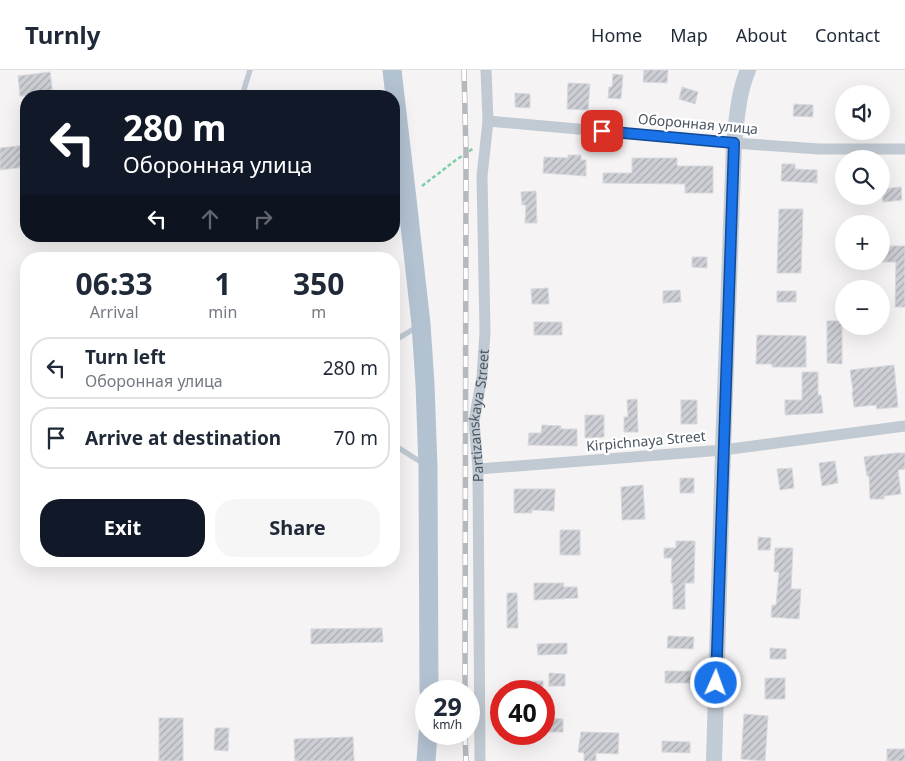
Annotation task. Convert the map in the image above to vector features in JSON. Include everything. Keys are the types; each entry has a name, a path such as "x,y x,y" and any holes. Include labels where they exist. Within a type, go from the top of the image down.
{"main road":[{"path":"392,70 394,90"},
{"path":"400,139 421,324 425,384 428,467 429,680"},
{"path":"426,761 427,745"}],"street":[{"name":"Partizanskaya Street","path":"480,761 478,469 474,421 482,377 485,332 482,176 488,121 486,70"},
{"path":"714,761 734,143 738,106 743,82 748,70"},
{"name":"Оборонная улица","path":"488,121 820,149 905,149"},
{"name":"Kirpichnaya Street","path":"478,469 723,450 905,426"}],"lane":[{"path":"244,90 250,70"},
{"path":"400,337 421,324"},
{"path":"400,449 428,467"}],"path":[{"path":"407,199 456,160 486,140"}],"building":[{"path":"644,70 668,70 667,83 643,82"},
{"path":"50,72 52,90 20,90 20,96 18,76"},
{"path":"613,74 623,75 621,99 608,98 609,87 612,87"},
{"path":"568,83 590,84 588,110 567,109"},
{"path":"682,87 698,92 695,104 679,99"},
{"path":"515,93 530,94 530,108 515,107"},
{"path":"794,104 813,105 813,117 793,116"},
{"path":"20,146 20,168 0,170 0,148"},
{"path":"568,155 581,155 581,160 586,160 586,176 543,173 544,157 568,158"},
{"path":"632,158 677,158 677,166 713,166 713,193 685,193 685,184 603,183 603,173 632,173"},
{"path":"782,164 795,164 795,169 817,170 817,183 781,181"},
{"path":"901,187 902,200 890,201 890,188"},
{"path":"536,191 537,223 525,223 526,205 522,205 521,192"},
{"path":"779,209 803,209 801,273 777,273"},
{"path":"890,246 905,246 905,307 895,307 896,262 890,262"},
{"path":"692,257 707,257 707,268 692,267"},
{"path":"548,288 549,304 532,304 531,289"},
{"path":"680,290 681,302 663,303 663,291"},
{"path":"777,291 796,291 796,302 777,302"},
{"path":"827,321 835,321 835,335 842,335 842,364 827,363"},
{"path":"534,322 562,322 562,335 534,335"},
{"path":"757,335 806,336 806,367 772,367 772,364 756,364"},
{"path":"894,365 898,407 877,409 876,405 854,407 850,370"},
{"path":"802,372 818,372 818,395 821,395 823,413 785,415 785,400 802,400"},
{"path":"637,399 638,432 624,432 624,417 628,417 627,400"},
{"path":"681,400 697,400 697,424 681,424"},
{"path":"585,415 604,415 604,437 585,438"},
{"path":"542,425 561,426 561,429 577,429 577,446 528,445 529,433 541,433"},
{"path":"905,453 905,469 898,470 901,494 884,496 884,499 870,499 869,476 867,476 864,457"},
{"path":"835,461 838,483 822,486 819,463"},
{"path":"792,468 794,488 780,490 777,469"},
{"path":"680,478 694,478 694,493 680,493"},
{"path":"643,485 645,519 622,520 621,487"},
{"path":"514,489 555,489 554,511 532,510 532,513 514,513"},
{"path":"560,530 580,530 580,555 560,555"},
{"path":"758,537 771,538 770,550 758,550"},
{"path":"676,541 695,541 694,583 685,583 685,609 673,609 672,558 664,558 664,548 676,548"},
{"path":"775,548 793,548 791,589 801,589 799,619 771,617 772,605 776,605 779,572 774,572"},
{"path":"534,583 564,583 563,587 577,587 578,598 534,600"},
{"path":"507,593 517,593 518,628 507,628"},
{"path":"382,628 383,642 311,644 311,629"},
{"path":"668,636 694,637 693,649 667,648"},
{"path":"567,643 567,654 538,655 537,644"},
{"path":"770,648 786,649 786,659 770,659"},
{"path":"665,671 691,671 691,683 665,683"},
{"path":"549,673 565,674 565,686 555,686 555,680 549,680"},
{"path":"765,678 785,678 785,699 765,699"},
{"path":"744,714 768,716 765,761 741,759"},
{"path":"159,718 183,718 183,761 159,761"},
{"path":"555,719 563,719 563,732 555,732"},
{"path":"215,728 229,728 228,751 214,750"},
{"path":"581,732 619,733 618,754 596,753 596,761 584,761 584,753 578,752"},
{"path":"353,737 354,761 295,761 294,739"},
{"path":"662,741 690,742 690,753 662,752"},
{"path":"887,749 905,749 905,761 887,761"}],"railway":[{"path":"464,70 466,153 465,680"},
{"path":"465,745 466,761"}],"route":[{"path":"602,131 734,143 716,683"}]}
